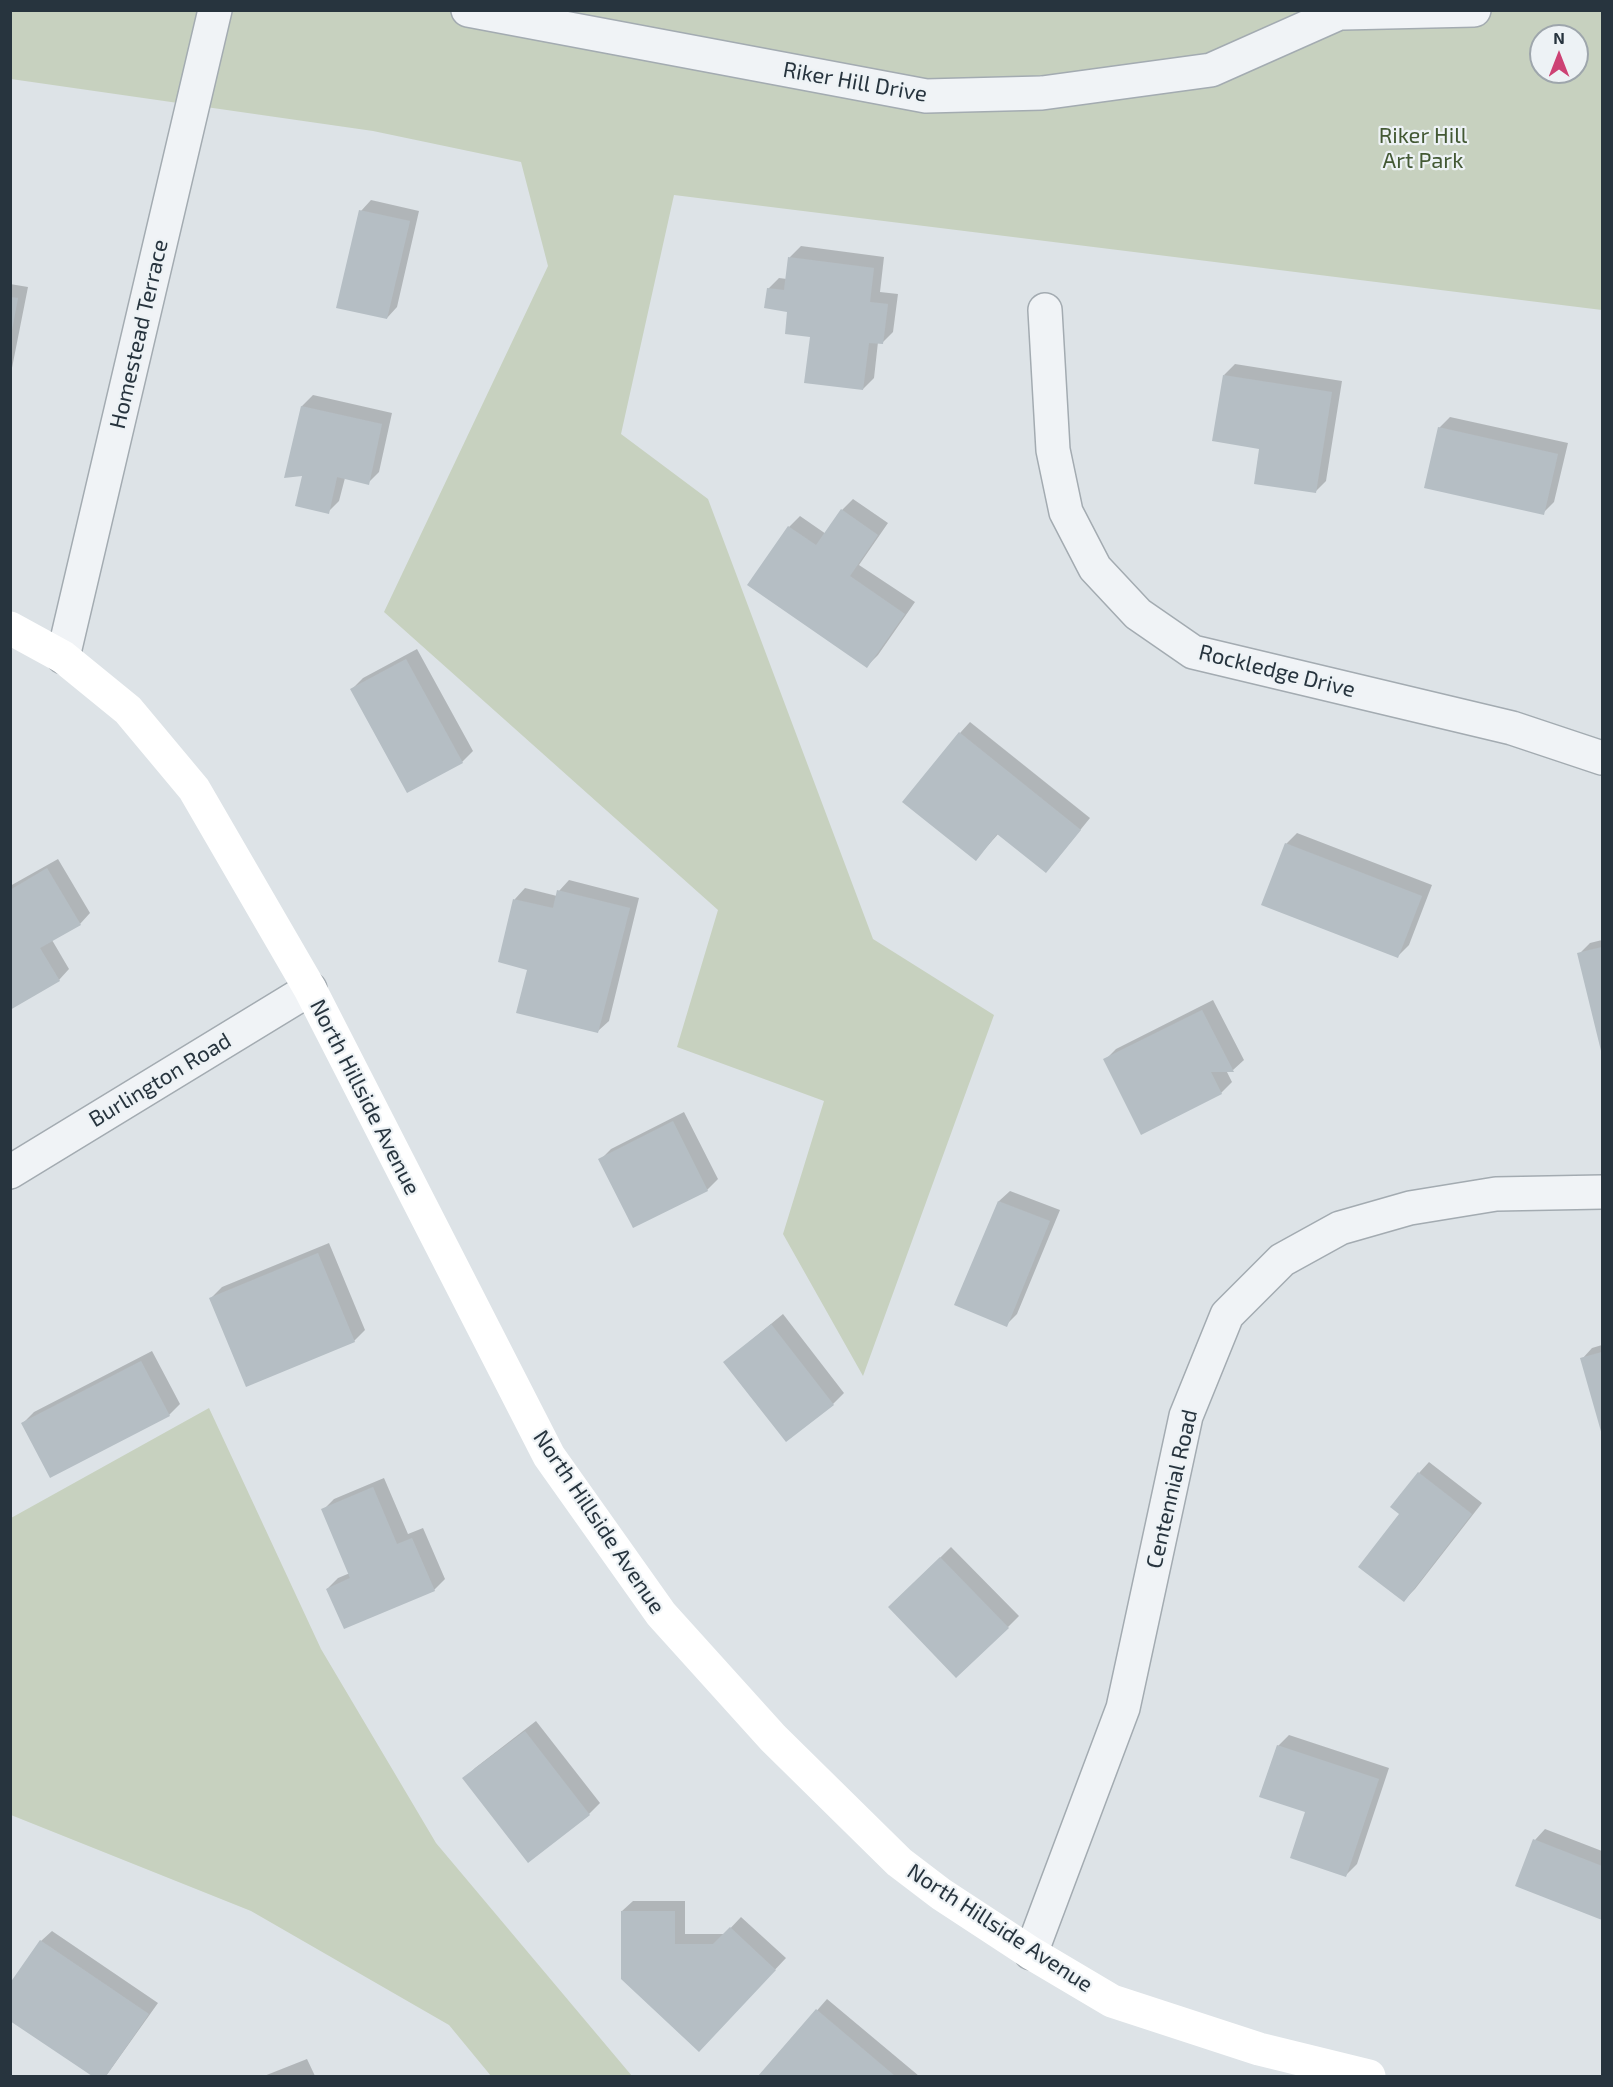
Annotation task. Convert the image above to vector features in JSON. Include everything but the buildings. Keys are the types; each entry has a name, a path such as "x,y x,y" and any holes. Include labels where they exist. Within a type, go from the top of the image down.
{"street":[{"name":"Homestead Terrace","path":"63,657 215,10"},
{"name":"Riker Hill Drive","path":"468,10 926,96 1042,93 1211,70 1344,12 1473,10"},
{"name":"Rockledge Drive","path":"1045,310 1053,450 1066,512 1095,568 1138,614 1193,652 1512,728 1602,758"},
{"name":"North Hillside Avenue","path":"10,628 63,657 128,710 194,789 310,989 549,1456 661,1614 773,1738 899,1862 941,1894 1031,1953 1112,2001 1259,2049 1368,2076"},
{"name":"Burlington Road","path":"10,1172 310,989"},
{"name":"Centennial Road","path":"1031,1953 1123,1708 1186,1416 1227,1315 1282,1260 1340,1228 1410,1208 1496,1194 1602,1192"}],"green space":[{"name":"Riker Hill Art Park","path":"11,10 1602,11 1602,310 674,195 621,434 708,499 873,939 994,1015 863,1376 783,1234 824,1101 677,1047 718,910 384,612 548,266 521,162 373,131 11,79"},
{"path":"209,1408 321,1649 436,1843 632,2076 491,2076 449,2025 251,1911 11,1815 11,1518"}]}
